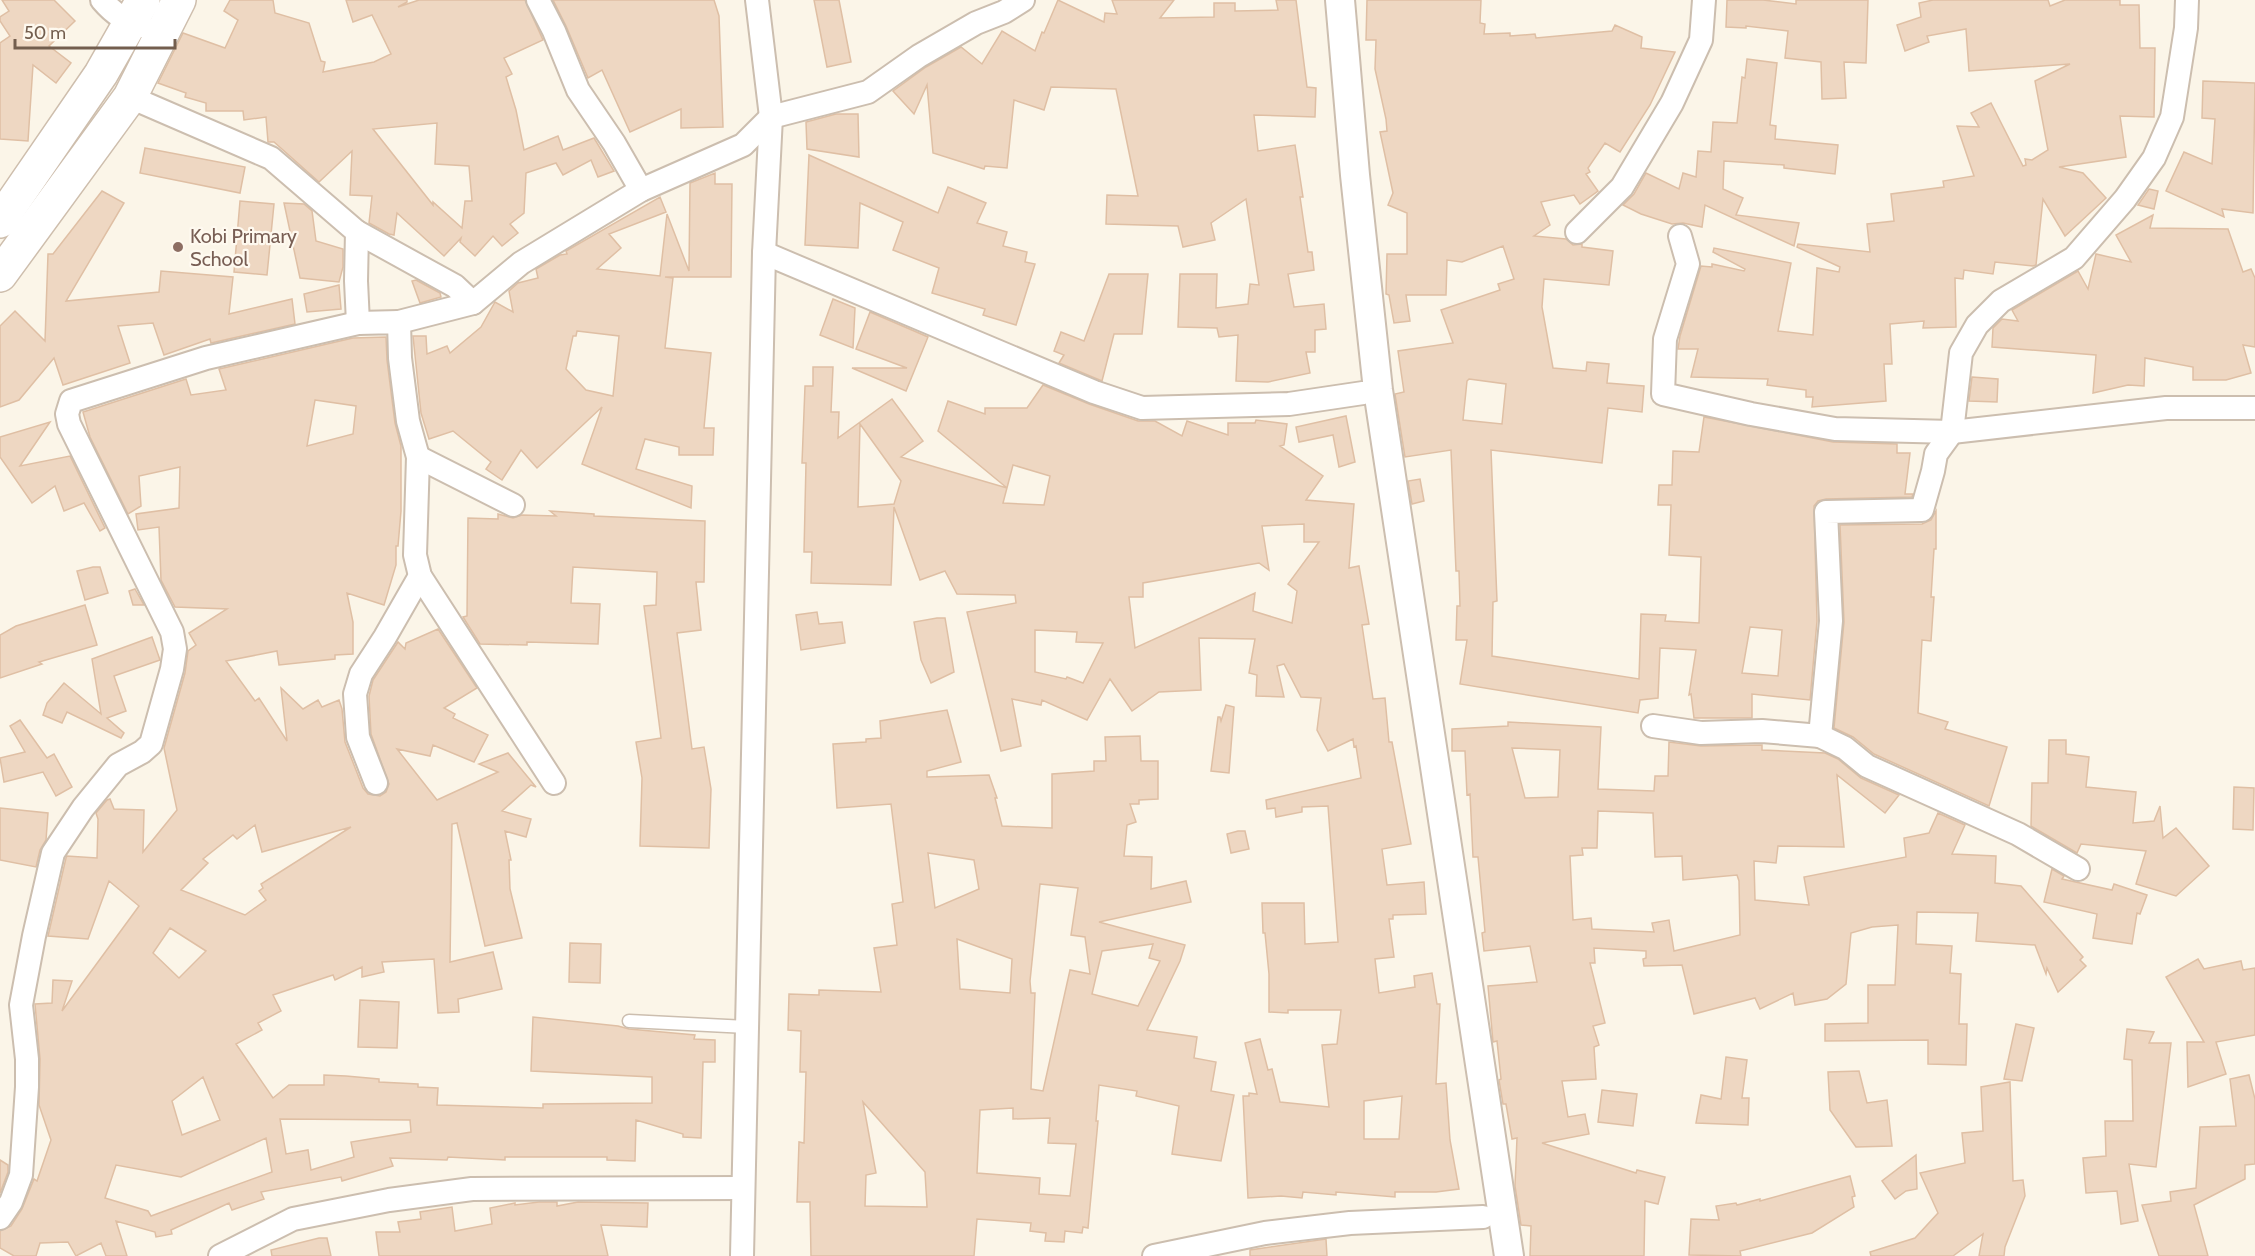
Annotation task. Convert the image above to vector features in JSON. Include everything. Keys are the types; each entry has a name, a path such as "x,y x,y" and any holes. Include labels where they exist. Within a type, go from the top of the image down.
{"main road":[{"path":"0,275 130,97 179,0"},
{"path":"0,221 101,74 136,11"}],"street":[{"path":"102,0 110,10 136,11 164,30"},
{"path":"538,0 554,31 578,90 614,142 641,190"},
{"path":"742,1256 764,253 771,117 757,0"},
{"path":"0,1218 11,1202 21,1174 27,1059 21,1005 53,853 83,808 118,765 142,752 151,744 175,650 172,632 69,424 68,407 71,401 206,358 358,323 399,322 473,303 520,263 641,190 743,145 771,117 868,92 919,56 976,23 1004,12 1023,0"},
{"path":"1321,0 1363,393 1442,878 1483,1217 1490,1256"},
{"path":"1340,0 1355,175 1378,390 1509,1256"},
{"path":"1577,232 1622,187 1672,103 1701,40 1704,0"},
{"path":"1820,736 1831,621 1826,512 1922,510 1936,454 1952,432 1961,353 1977,324 2001,301 2074,258 2125,199 2154,158 2172,117 2186,28 2187,0"},
{"path":"130,97 272,158 357,232 455,286 473,303"},
{"path":"357,232 358,323"},
{"path":"1680,236 1688,264 1665,339 1663,394 1751,414 1835,429 1952,432 2166,408 2255,408"},
{"path":"764,253 1094,392 1142,408 1289,404 1363,393"},
{"path":"399,322 400,358 408,421 418,457 415,555 420,576 554,783"},
{"path":"418,457 513,505"},
{"path":"376,783 358,737 355,694 361,674 386,638 420,576"},
{"path":"1653,726 1701,733 1762,731 1820,736 1845,748 1867,766 2018,834 2078,869"},
{"path":"220,1256 293,1219 389,1200 472,1189 743,1188"},
{"path":"1154,1256 1265,1233 1350,1223 1483,1217"}],"lane":[{"path":"629,1021 747,1027"}],"building":[{"path":"2,0 54,0 75,21 49,46 71,63 56,83 33,65 28,141 0,139 0,43 10,36 0,21 0,17 9,11"},
{"path":"230,0 273,0 275,13 309,23 321,61 325,62 323,72 374,62 391,54 372,15 353,22 346,0 407,0 398,7 419,0 525,0 543,40 504,58 512,74 506,77 516,110 524,150 558,136 563,150 594,138 614,171 598,177 591,160 563,175 556,163 526,173 524,213 510,224 518,233 502,246 493,236 475,256 460,242 461,238 444,256 397,213 394,235 389,234 369,223 372,196 350,195 352,151 319,182 274,142 268,142 266,117 244,120 243,111 206,111 206,103 185,97 186,93 158,83 183,33 225,48 238,20 224,11","holes":["437,123 435,164 469,166 472,201 465,201 462,228 433,202 433,205 373,129"]},
{"path":"553,0 714,0 719,16 723,127 681,128 681,109 630,132 602,70 588,78"},
{"path":"814,0 839,0 851,62 827,67"},
{"path":"1058,0 1104,22 1105,13 1117,14 1112,0 1174,0 1160,18 1214,17 1214,3 1235,3 1235,11 1278,10 1276,0 1296,0 1307,87 1316,88 1315,117 1254,115 1258,151 1295,145 1308,252 1312,252 1314,270 1288,274 1294,307 1324,304 1326,329 1315,330 1315,352 1306,352 1310,373 1268,382 1236,381 1238,335 1219,337 1217,328 1178,327 1180,274 1217,274 1216,308 1248,304 1250,284 1259,285 1246,199 1211,223 1215,240 1183,247 1178,226 1106,224 1107,195 1138,196 1116,89 1051,87 1044,110 1014,100 1007,168 985,166 984,169 933,153 927,85 914,114 893,91 926,67 961,47 982,64 1002,31 1035,51"},
{"path":"1367,0 1481,0 1480,23 1485,24 1484,34 1510,33 1510,36 1535,34 1536,38 1612,31 1615,25 1642,37 1641,48 1675,52 1650,105 1620,152 1605,143 1588,168 1590,172 1586,174 1598,191 1580,204 1574,195 1541,202 1550,225 1534,236 1566,239 1573,245 1582,244 1582,247 1613,251 1609,285 1544,279 1542,307 1553,368 1586,371 1587,362 1609,364 1607,383 1644,386 1642,412 1608,408 1602,463 1491,450 1497,601 1493,602 1492,656 1639,679 1641,614 1666,615 1665,621 1699,623 1701,557 1669,555 1671,505 1658,505 1659,485 1672,485 1673,451 1699,452 1704,417 1833,442 1897,444 1897,453 1910,453 1905,494 1913,494 1912,497 1826,499 1818,501 1814,506 1817,621 1810,700 1752,694 1752,718 1694,718 1691,694 1689,695 1696,650 1660,648 1658,698 1640,700 1638,713 1460,684 1467,640 1456,640 1457,606 1460,606 1459,571 1456,571 1451,450 1405,457 1395,394 1404,392 1398,351 1453,343 1441,310 1500,290 1498,284 1514,279 1503,246 1462,262 1447,260 1446,295 1406,295 1410,321 1394,323 1389,295 1386,294 1387,254 1407,254 1407,213 1388,205 1393,193 1380,132 1387,131 1375,69 1376,40 1366,40","holes":["1469,379 1506,384 1502,424 1463,420","1750,627 1782,630 1778,676 1742,673"]},
{"path":"1727,0 1763,0 1796,4 1796,0 1868,0 1866,63 1844,62 1846,98 1822,99 1821,62 1785,58 1788,31 1746,26 1746,28 1726,27"},
{"path":"1933,0 2048,0 2050,6 2065,0 2120,0 2120,5 2139,5 2140,48 2155,48 2154,117 2120,116 2126,157 2059,167 2083,173 2106,198 2065,236 2043,199 2036,265 1995,262 1993,274 1964,270 1963,279 1955,278 1956,327 1923,328 1924,321 1890,324 1892,364 1884,364 1886,401 1812,407 1813,397 1806,397 1806,390 1767,385 1768,379 1691,377 1698,349 1678,349 1701,266 1712,267 1712,264 1744,271 1745,269 1713,252 1714,248 1791,263 1778,331 1813,335 1817,268 1839,272 1840,267 1797,247 1798,244 1870,252 1867,224 1894,221 1891,194 1944,187 1943,181 1974,176 1957,126 1979,127 1971,113 1991,103 2023,166 2026,165 2025,159 2032,160 2048,150 2035,81 2070,64 1969,71 1966,29 1927,36 1929,42 1905,51 1897,25 1921,17 1919,3"},
{"path":"1747,59 1777,63 1770,125 1776,126 1775,139 1838,145 1835,174 1784,168 1784,165 1724,161 1723,189 1743,198 1736,215 1799,223 1794,246 1705,205 1702,227 1683,223 1672,224 1641,214 1623,205 1634,194 1646,173 1679,189 1683,173 1696,177 1698,151 1711,152 1713,122 1737,123 1742,77 1745,78"},
{"path":"2203,81 2255,83 2253,213 2222,209 2224,217 2166,191 2184,152 2212,164 2215,119 2202,118"},
{"path":"836,114 858,114 859,157 807,149 806,122"},
{"path":"145,148 245,167 240,193 140,173"},
{"path":"809,155 938,213 948,187 986,203 977,223 1007,232 1003,246 1027,252 1025,262 1035,264 1016,325 983,315 985,309 932,293 939,268 893,250 903,222 860,203 858,248 805,245"},
{"path":"715,173 715,184 732,184 731,277 665,277 673,278 665,348 711,353 704,428 714,428 713,455 679,455 679,447 645,439 636,469 692,486 691,508 582,464 602,407 537,468 521,450 502,480 486,469 491,462 453,431 429,439 421,413 413,336 426,336 427,354 447,346 450,353 481,327 495,302 513,312 509,291 518,283 538,278 536,269 560,255 567,254 566,251 660,197 666,212 609,234 621,248 597,269 660,276 667,214 689,271 690,183","holes":["577,331 619,336 613,396 586,390 566,369 573,336 576,336"]},
{"path":"2149,189 2158,191 2154,209 2138,205"},
{"path":"102,191 124,203 66,301 159,292 161,271 233,277 229,314 292,299 295,324 211,343 210,339 164,355 153,323 118,326 130,363 63,385 54,358 19,400 0,407 0,326 15,311 45,341 48,254 53,254"},
{"path":"240,201 274,204 267,275 234,272"},
{"path":"284,203 304,204 312,211 316,241 343,249 343,267 339,282 300,278"},
{"path":"2153,215 2150,228 2228,229 2243,272 2251,269 2255,278 2255,347 2243,345 2251,373 2226,380 2193,380 2193,367 2145,358 2144,386 2128,385 2093,393 2096,355 1992,347 1993,328 2002,319 2018,321 2012,310 2078,271 2088,289 2096,254 2131,262 2116,235"},
{"path":"1109,274 1148,274 1142,334 1114,334 1102,381 1059,363 1064,355 1054,351 1061,332 1084,341"},
{"path":"416,280 440,293 441,297 420,303 412,281"},
{"path":"339,285 341,309 307,312 304,294"},
{"path":"833,299 855,308 853,348 820,335"},
{"path":"870,312 928,337 906,391 852,368 907,368 856,349"},
{"path":"386,337 395,423 401,446 401,511 396,565 384,605 347,593 353,622 353,654 335,655 335,659 279,665 277,651 226,661 255,701 259,698 287,741 281,688 303,709 318,700 322,707 339,700 345,742 363,788 368,794 380,796 386,792 389,784 371,734 369,696 373,680 398,642 405,649 406,643 438,629 477,688 444,708 455,714 453,718 488,735 474,762 433,745 430,756 397,749 437,800 498,772 479,764 508,753 536,787 531,785 502,811 531,819 526,837 505,831 511,860 509,860 510,889 522,938 485,946 457,823 452,824 450,962 493,952 502,989 458,999 459,1012 438,1013 434,959 382,962 384,972 362,977 362,967 335,980 333,975 273,995 281,1011 258,1023 262,1030 236,1044 273,1098 289,1085 324,1085 324,1075 379,1079 379,1082 418,1084 418,1087 438,1088 437,1105 543,1108 543,1104 652,1103 652,1077 531,1071 533,1017 695,1035 694,1039 715,1040 715,1062 703,1062 701,1138 683,1137 683,1134 636,1120 635,1161 607,1160 607,1157 505,1157 505,1160 448,1157 447,1160 390,1158 393,1166 342,1181 341,1177 261,1192 264,1199 232,1210 229,1203 171,1230 172,1234 156,1237 155,1232 116,1221 127,1256 106,1256 101,1243 76,1256 68,1242 40,1243 36,1256 14,1256 0,1248 0,1231 11,1226 22,1209 34,1179 37,1181 51,1140 39,1105 40,1059 35,1004 52,1003 53,980 72,981 62,1011 139,906 109,881 88,939 48,936 66,858 67,856 97,858 98,819 96,813 107,800 110,799 114,809 144,810 143,852 177,810 164,748 185,673 188,651 196,645 189,633 227,609 175,607 161,580 159,527 138,530 136,514 179,508 180,467 139,476 141,506 128,514 90,437 83,412 186,379 191,395 226,390 219,369 353,338","holes":["315,400 356,406 353,434 307,446","255,825 262,852 351,827 261,884 263,888 259,891 266,900 245,915 181,890 208,863 203,859 233,835 237,839","170,928 206,951 179,978 153,953","203,1077 220,1120 182,1135 172,1101","280,1119 410,1120 411,1132 351,1142 354,1157 311,1170 308,1150 286,1154","266,1138 272,1172 151,1216 148,1211 105,1198 116,1165 181,1177"]},
{"path":"813,367 833,367 831,412 839,412 838,438 892,399 923,441 901,457 1007,488 938,431 948,401 985,414 985,408 1027,408 1043,385 1138,421 1155,421 1182,436 1187,421 1228,435 1228,423 1255,423 1256,420 1287,424 1284,445 1280,446 1323,476 1306,500 1354,504 1349,568 1359,566 1369,624 1362,625 1373,699 1385,698 1389,742 1392,742 1411,844 1382,849 1387,885 1424,882 1426,914 1393,915 1393,919 1389,919 1394,957 1375,959 1379,993 1415,987 1414,976 1432,973 1437,1004 1440,1004 1436,1084 1446,1083 1450,1140 1459,1189 1436,1192 1395,1192 1395,1197 1303,1192 1302,1198 1281,1196 1248,1198 1243,1096 1249,1096 1249,1093 1257,1094 1245,1043 1260,1039 1268,1070 1272,1069 1280,1102 1329,1107 1322,1045 1337,1044 1341,1010 1269,1012 1269,974 1265,933 1263,933 1262,903 1304,903 1305,944 1338,942 1328,806 1302,807 1302,812 1276,817 1275,808 1267,809 1266,800 1361,778 1353,739 1328,751 1317,730 1321,698 1301,697 1284,664 1277,666 1284,697 1256,696 1257,675 1249,673 1255,639 1199,638 1201,690 1159,692 1132,711 1110,679 1087,720 1042,700 1041,705 1012,699 1021,746 1001,751 967,612 1016,603 1015,595 957,594 945,571 920,580 894,507 891,585 811,583 812,552 804,552 806,463 802,463 805,386 813,386","holes":["860,424 901,481 894,504 858,507","1013,465 1050,476 1044,505 1003,503","1304,524 1304,542 1319,542 1288,584 1297,591 1292,623 1253,611 1255,593 1135,648 1129,597 1143,597 1143,583 1259,563 1269,570 1262,526","1035,630 1077,632 1076,642 1103,643 1083,683 1067,677 1066,679 1035,672","1402,1096 1399,1139 1364,1139 1364,1101"]},
{"path":"1972,377 1998,379 1997,402 1969,401"},
{"path":"1346,416 1355,462 1339,467 1333,435 1299,442 1296,427"},
{"path":"50,422 20,466 70,456 105,528 100,531 84,503 64,511 55,486 32,503 0,457 0,437"},
{"path":"1420,479 1424,501 1412,504 1408,481"},
{"path":"550,511 594,514 594,516 705,521 704,582 696,582 701,630 677,633 692,749 704,747 711,789 709,848 640,846 642,778 636,742 661,738 644,606 656,605 657,572 573,567 571,603 600,604 598,644 527,642 527,645 480,644 463,617 467,616 468,518 498,519 498,514 513,518 522,515 556,516"},
{"path":"1936,511 1931,641 1922,640 1918,713 1948,722 1945,729 2007,747 1989,806 1874,754 1853,737 1834,728 1844,622 1840,525 1922,524 1931,520"},
{"path":"100,567 108,593 85,600 77,571"},
{"path":"135,589 144,605 133,605 129,591"},
{"path":"85,605 97,645 39,662 42,664 0,678 0,635 16,626"},
{"path":"817,612 819,624 842,622 845,643 801,650 796,615"},
{"path":"945,618 954,672 931,683 921,660 914,622"},
{"path":"152,637 160,660 114,676 126,711 107,718 124,733 121,738 67,712 62,723 43,715 47,703 64,683 101,714 92,659"},
{"path":"1226,705 1234,707 1229,773 1211,771 1218,717 1221,721"},
{"path":"947,710 961,762 927,771 927,777 989,775 997,798 995,798 1002,826 1052,828 1052,774 1094,771 1094,761 1106,761 1105,737 1140,736 1141,761 1158,761 1158,799 1139,800 1139,804 1130,804 1136,822 1127,825 1124,856 1152,857 1151,889 1186,881 1191,902 1099,922 1185,945 1180,961 1147,1030 1197,1037 1194,1058 1216,1062 1211,1091 1234,1095 1221,1161 1172,1154 1179,1106 1136,1096 1137,1091 1099,1085 1088,1228 1083,1227 1082,1233 1065,1231 1064,1242 1045,1241 1046,1233 1030,1231 1031,1223 977,1219 974,1256 811,1256 810,1202 797,1202 799,1142 804,1143 806,1072 800,1072 801,1031 788,1030 789,994 819,995 819,990 881,992 874,948 897,945 892,904 903,902 891,804 837,808 833,744 866,742 866,739 881,738 880,721","holes":["928,853 974,860 979,889 935,908","1040,884 1078,888 1071,935 1085,937 1090,974 1070,970 1043,1091 1031,1089 1035,993 1031,993 1030,981","957,939 1012,959 1010,993 960,989","1153,944 1149,958 1160,961 1138,1006 1092,994 1102,951","863,1102 925,1172 927,1207 865,1206 866,1175 876,1173","1013,1108 1013,1119 1050,1118 1048,1143 1076,1144 1070,1196 1039,1194 1040,1178 977,1173 980,1110"]},
{"path":"20,720 47,758 54,754 72,787 56,796 43,772 4,782 0,758 25,752 10,726"},
{"path":"1508,722 1601,727 1598,789 1654,791 1655,776 1668,776 1669,742 1701,746 1762,745 1762,750 1825,753 1838,759 1861,778 1899,795 1885,813 1837,775 1844,847 1778,846 1776,863 1754,861 1755,900 1809,905 1804,877 1906,857 1904,838 1929,833 1938,813 1965,825 1952,854 1996,856 1995,883 2021,886 2083,957 2080,960 2086,966 2058,992 2047,968 2046,974 2035,945 1976,941 1978,913 1917,912 1916,944 1952,946 1950,973 1961,974 1959,1024 1967,1024 1966,1065 1928,1064 1928,1040 1825,1041 1825,1024 1868,1023 1868,985 1895,985 1898,925 1872,927 1851,933 1846,984 1827,999 1795,1005 1793,993 1760,1009 1755,998 1694,1014 1682,965 1644,966 1643,959 1646,958 1646,951 1594,948 1595,963 1590,963 1605,1023 1593,1026 1599,1045 1594,1047 1596,1079 1562,1081 1568,1117 1585,1114 1589,1134 1542,1143 1636,1173 1637,1170 1665,1177 1658,1204 1645,1201 1644,1256 1530,1256 1531,1226 1521,1225 1515,1186 1517,1138 1512,1139 1506,1104 1503,1104 1497,1041 1493,1042 1488,986 1537,982 1530,946 1484,951 1482,933 1485,932 1478,857 1473,857 1465,751 1452,751 1452,729 1508,726","holes":["1512,748 1560,750 1558,797 1525,798","1598,811 1653,813 1655,857 1682,856 1683,880 1737,875 1740,935 1674,951 1669,920 1652,923 1654,932 1592,929 1591,918 1573,920 1570,856 1583,855 1582,848 1597,848"]},
{"path":"2049,740 2066,740 2066,754 2089,757 2086,787 2136,792 2133,823 2154,821 2160,806 2163,838 2176,828 2209,866 2176,896 2136,884 2146,851 2081,844 2077,853 2031,826 2032,783 2048,783"},
{"path":"2234,787 2254,788 2253,830 2233,829"},
{"path":"0,808 48,813 46,840 40,850 36,867 0,860"},
{"path":"1245,831 1249,849 1231,853 1227,834"},
{"path":"2052,869 2064,876 2062,879 2112,890 2114,884 2147,895 2140,914 2137,913 2132,944 2093,938 2097,914 2044,902"},
{"path":"570,943 601,944 600,983 569,982"},
{"path":"2198,959 2204,969 2241,961 2243,970 2255,968 2255,1035 2216,1042 2226,1074 2188,1087 2187,1042 2204,1042 2166,977"},
{"path":"360,1000 399,1002 397,1048 358,1047"},
{"path":"2016,1024 2034,1028 2022,1081 2004,1079"},
{"path":"2127,1029 2154,1032 2149,1043 2171,1043 2156,1167 2129,1164 2138,1221 2121,1224 2117,1191 2086,1193 2083,1158 2106,1156 2105,1121 2133,1121 2132,1060 2124,1059"},
{"path":"1726,1057 1747,1060 1742,1098 1749,1098 1748,1125 1696,1123 1701,1095 1721,1099"},
{"path":"1859,1071 1867,1103 1887,1100 1892,1146 1856,1147 1830,1110 1828,1072"},
{"path":"2249,1075 2255,1099 2255,1164 2245,1165 2245,1179 2194,1205 2208,1256 2159,1256 2142,1205 2171,1201 2170,1192 2196,1188 2200,1127 2236,1126 2230,1079"},
{"path":"2010,1082 2013,1181 2023,1180 2025,1196 2005,1247 2004,1256 1979,1256 1983,1234 1953,1256 1871,1256 1870,1252 1915,1238 1938,1213 1920,1173 1965,1163 1962,1133 1983,1131 1981,1087"},
{"path":"1602,1090 1637,1094 1633,1126 1598,1122"},
{"path":"1916,1155 1917,1189 1906,1191 1895,1199 1882,1181"},
{"path":"0,1160 8,1165 8,1172 0,1193"},
{"path":"1850,1176 1855,1196 1852,1197 1854,1207 1812,1233 1740,1251 1741,1256 1689,1255 1691,1219 1719,1220 1716,1206 1736,1203 1737,1205 1760,1199 1760,1201"},
{"path":"557,1202 557,1206 578,1202 648,1203 647,1227 601,1225 608,1256 379,1256 376,1232 400,1232 398,1222 421,1219 420,1212 452,1207 455,1231 492,1224 490,1208 515,1203 515,1205"},
{"path":"327,1238 331,1256 272,1256 271,1250"},
{"path":"1326,1239 1327,1256 1250,1256 1250,1250"}],"place":[{"name":"Kobi Primary School","path":"178,247"}]}
